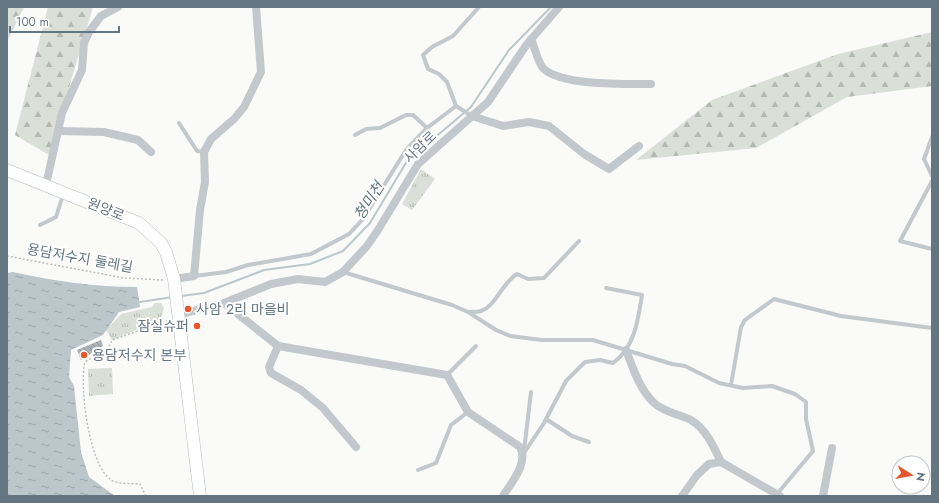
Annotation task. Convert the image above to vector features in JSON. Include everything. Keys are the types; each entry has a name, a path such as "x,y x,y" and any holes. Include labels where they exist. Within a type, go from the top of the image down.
{"main road":[{"name":"원양로","path":"7,170 139,223 152,234 166,252 174,280 178,314"},
{"path":"178,314 188,407 200,496"}],"street":[{"path":"46,185 60,131 62,113 82,70 82,56 89,32 101,16 118,7"},
{"path":"174,280 194,276 200,210 205,182 204,152 211,139 244,107 261,72 256,7"},
{"name":"사암로","path":"178,314 224,303 257,288 286,280 298,279 325,282 343,272 367,246 418,164 488,102 531,39 559,7"},
{"path":"531,39 541,66 548,72 558,76 598,84 651,84"},
{"path":"472,116 503,126 529,122 549,126 584,154 609,169 639,146"},
{"path":"60,131 110,133 138,140 151,152"},
{"path":"224,303 278,346 447,375 468,412 520,447 524,453 522,464 503,496"},
{"path":"278,346 269,367 271,373 301,390 323,408 356,447"},
{"path":"626,350 642,389 653,402 662,408 691,420 702,429 721,462 778,495"},
{"path":"823,496 832,448"},
{"path":"682,496 697,475 709,464 721,462"}],"lane":[{"path":"472,116 456,106 447,82 439,74 428,68 423,55 432,47 453,36 478,7"},
{"path":"194,276 226,272 248,265 311,254 349,234 363,219 406,150 427,128 456,106"},
{"path":"355,135 366,130 380,128 406,115 413,115 427,128"},
{"path":"179,123 196,151 204,152"},
{"path":"932,137 924,159 932,176"},
{"path":"932,180 900,241 932,249"},
{"path":"40,225 56,217 64,193"},
{"path":"468,312 482,311 490,305 506,282 517,274 528,279 544,278 579,241"},
{"path":"343,272 452,305 468,312 496,330 510,336 542,340 592,340 685,366 719,383 743,388 772,386 794,394 806,402 806,419 813,451 778,495"},
{"path":"524,453 546,419 566,381 585,362 600,360 613,363 626,350 637,328 642,295 606,288"},
{"path":"731,385 743,323 774,299 841,316 932,328"},
{"path":"447,375 476,346"},
{"path":"524,453 531,392"},
{"path":"418,470 436,463 451,425 468,412"},
{"path":"546,419 572,436 589,442"}],"path":[{"name":"용담저수지 둘레길","path":"7,256 111,276 174,280"},
{"path":"146,496 140,484 111,480 102,472 96,460 88,429 83,371 85,362 109,347 112,340 132,334 178,314"}],"green space":[{"path":"7,7 24,7 7,42"},
{"path":"48,7 93,7 49,155 15,135"},
{"path":"932,32 932,86 847,97 756,148 636,160 712,100 838,54"},
{"path":"421,169 435,179 412,210 402,204"},
{"path":"155,303 161,303 164,308 160,320 112,340 106,330 121,314 152,307"},
{"path":"112,368 113,394 89,396 88,369"}],"water":[{"path":"13,272 75,283 137,287 140,307 119,312 103,335 71,350 69,377 74,386 81,452 89,477 115,496 7,496 7,273"}],"building":[{"name":"용담저수지 본부","path":"101,340 103,346 81,360 77,350"}],"waterway":[{"name":"청미천","path":"181,296 204,293 264,270 310,264 343,251 370,223 407,161 471,107 509,50 551,7"},
{"name":"청미천","path":"140,302 173,297"}],"place":[{"name":"사암 2리 마을비","path":"188,309"},
{"name":"잠실슈퍼","path":"197,326"},
{"name":"용담저수지 본부","path":"84,355"}]}
